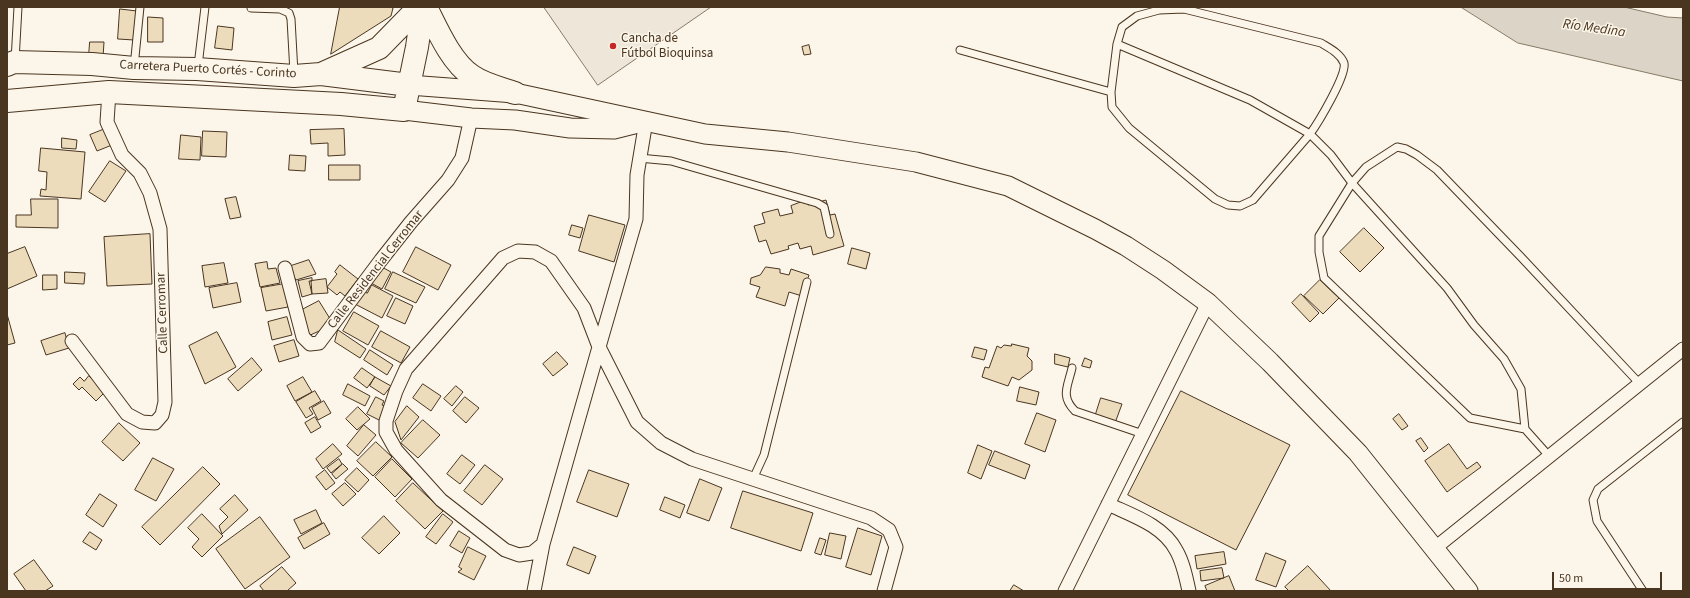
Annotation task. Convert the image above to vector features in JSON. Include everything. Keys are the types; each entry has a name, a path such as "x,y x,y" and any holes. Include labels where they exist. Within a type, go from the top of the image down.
{"highway":[{"path":"321,74 379,48 419,7"},
{"path":"404,110 424,7"},
{"path":"424,7 441,38 462,68 484,83 515,94"},
{"name":"Carretera Puerto Cortés - Corinto","path":"9,63 92,64 134,68 197,69 294,76 321,74 409,85"},
{"name":"Carretera Puerto Cortés - Corinto","path":"7,101 109,92 341,104 404,110"}],"main road":[{"path":"409,85 515,94 705,134 788,142 916,162 1008,186 1126,246 1163,270 1208,303 1270,362 1358,453 1468,591"},
{"path":"404,110 471,118 515,120 570,128 614,129 646,121"}],"street":[{"name":"Calle Cerromar","path":"72,341 127,414 142,422 155,423 162,415 165,402 160,229 150,193 140,173 122,155 107,122 109,92"},
{"name":"Calle Residencial Cerromar","path":"285,268 303,337 310,344 319,343 411,222 448,180 462,158 471,118"},
{"path":"534,591 543,544 636,219 637,175 646,121"},
{"path":"543,544 532,553 519,555 505,550 442,500 396,450 386,432 386,421 396,391 406,369 503,258 518,251 535,252 551,261 584,308 599,347 637,422 661,443 692,459 871,518 890,530 896,547 884,591"},
{"path":"1066,591 1208,303"},
{"path":"1435,548 1683,349"},
{"path":"1108,504 1147,523 1164,535 1176,549 1183,566 1189,591"}],"lane":[{"path":"9,63 18,7"},
{"path":"134,68 140,7"},
{"path":"197,69 205,7"},
{"path":"251,8 280,9 289,13 292,19 294,76"},
{"path":"1184,9 1320,43 1337,53 1344,64 1343,76 1318,123 1310,134 1253,200 1240,206 1228,205 1215,199 1130,128 1112,108 1111,92 1117,44 1122,27 1137,16 1159,10 1184,9"},
{"path":"1117,44 1250,100 1310,134 1331,155 1352,183 1447,288 1474,325 1504,359 1521,389 1526,429 1550,456"},
{"path":"960,50 1111,92"},
{"path":"1526,429 1470,418 1324,278 1319,252 1319,236 1352,183 1366,167 1397,147 1406,149 1417,155 1437,170 1527,263 1640,384"},
{"path":"639,158 671,160 816,203 824,207 830,234"},
{"path":"753,480 764,455 807,282"},
{"path":"1072,368 1066,394 1068,404 1075,411 1143,434"},
{"path":"1643,591 1597,521 1593,500 1598,489 1683,422"}],"shaded area":[{"name":"Cancha de Fútbol Bioquinsa","path":"544,7 711,7 598,85"}],"water":[{"name":"Río Medina","path":"1461,7 1624,7 1667,17 1683,18 1683,81 1518,43"}],"building":[{"path":"340,7 393,8 391,16 331,54"},
{"path":"120,9 137,11 134,40 118,39"},
{"path":"148,17 163,18 163,42 148,42"},
{"path":"218,26 234,28 232,50 215,48"},
{"path":"90,42 104,42 103,57 89,56"},
{"path":"809,45 811,54 804,55 802,47"},
{"path":"105,129 112,145 97,151 90,135"},
{"path":"344,129 345,155 328,156 328,143 311,144 310,130"},
{"path":"203,131 227,132 226,157 202,156"},
{"path":"181,135 201,137 200,160 179,159"},
{"path":"62,138 77,140 76,149 62,148"},
{"path":"41,148 85,152 81,199 40,196 41,189 46,190 47,172 39,171"},
{"path":"290,155 306,156 305,171 289,170"},
{"path":"110,161 126,171 105,202 89,192"},
{"path":"329,165 360,165 360,180 329,180"},
{"path":"236,197 241,217 230,219 225,199"},
{"path":"31,199 58,199 58,228 16,227 16,215 31,215"},
{"path":"807,200 808,205 826,200 830,215 835,214 844,246 813,255 811,246 800,249 798,243 788,246 789,249 771,254 766,240 759,242 754,226 765,223 762,213 778,209 780,216 793,213 791,206"},
{"path":"589,215 625,225 614,262 579,251"},
{"path":"572,225 583,228 580,238 569,235"},
{"path":"1364,228 1384,248 1360,272 1340,252"},
{"path":"150,234 152,284 107,286 104,237"},
{"path":"25,247 37,276 7,289 7,254"},
{"path":"416,247 451,265 438,290 403,272"},
{"path":"852,248 870,253 866,269 848,264"},
{"path":"309,260 316,274 296,280 288,267"},
{"path":"267,262 268,269 276,268 280,283 260,287 255,264"},
{"path":"224,263 228,283 205,287 202,266"},
{"path":"340,265 358,279 345,296 340,292 337,295 327,287 337,274 335,272"},
{"path":"380,266 391,272 382,289 371,283"},
{"path":"766,267 780,269 780,273 789,275 791,269 809,275 802,296 789,292 785,306 756,297 760,287 750,284 751,278 760,275"},
{"path":"65,272 85,273 84,284 65,283"},
{"path":"393,272 425,287 416,303 385,289"},
{"path":"43,275 57,275 57,289 43,290"},
{"path":"312,278 312,281 309,281 312,294 302,297 298,281"},
{"path":"326,279 328,293 312,294 311,281"},
{"path":"1320,280 1339,298 1323,314 1304,296"},
{"path":"237,283 241,302 213,308 209,288"},
{"path":"284,284 288,307 266,311 261,288"},
{"path":"372,285 393,296 382,318 353,303 360,289 367,293"},
{"path":"1301,294 1319,313 1310,322 1292,303"},
{"path":"396,298 413,306 405,324 387,316"},
{"path":"319,301 332,322 328,327 306,337 298,312"},
{"path":"354,312 379,326 368,345 343,331"},
{"path":"7,314 15,343 7,345"},
{"path":"287,317 292,335 272,340 268,322"},
{"path":"338,330 366,349 360,358 335,342"},
{"path":"381,331 410,347 401,363 372,347"},
{"path":"217,332 236,367 205,384 189,346"},
{"path":"65,333 69,348 46,355 41,341"},
{"path":"294,340 299,356 279,362 274,346"},
{"path":"1012,344 1029,348 1027,356 1032,361 1032,370 1019,380 1012,377 1008,386 982,377 985,367 989,368 997,346 1001,348 1004,345 1011,346"},
{"path":"975,347 987,350 984,360 972,357"},
{"path":"370,350 393,365 387,375 364,360"},
{"path":"557,352 568,364 553,376 543,364"},
{"path":"1055,354 1070,358 1068,367 1055,364"},
{"path":"252,358 262,370 238,391 228,379"},
{"path":"1085,358 1092,361 1090,368 1082,366"},
{"path":"362,368 375,377 367,388 354,378"},
{"path":"89,376 105,392 96,401 82,387 79,390 73,384 80,377 84,381"},
{"path":"303,377 312,392 295,401 287,386"},
{"path":"375,377 391,386 384,395 370,386"},
{"path":"348,384 370,396 365,406 343,395"},
{"path":"423,384 441,396 431,411 413,398"},
{"path":"456,386 463,392 452,406 444,399"},
{"path":"1020,387 1039,392 1036,405 1017,401"},
{"path":"315,391 321,401 309,408 313,414 306,418 296,402"},
{"path":"1181,391 1290,445 1236,550 1128,495"},
{"path":"376,397 384,401 382,405 385,406 379,420 367,414"},
{"path":"465,397 479,408 466,423 453,411"},
{"path":"1101,398 1122,404 1115,423 1095,417"},
{"path":"324,401 331,413 318,420 312,408"},
{"path":"407,406 419,417 401,440 395,422"},
{"path":"358,407 370,419 357,430 346,419"},
{"path":"1037,413 1056,420 1045,452 1025,444"},
{"path":"1399,414 1408,426 1402,430 1393,419"},
{"path":"315,417 321,427 311,433 305,423"},
{"path":"423,420 440,435 418,458 401,443"},
{"path":"119,423 140,443 123,461 102,442"},
{"path":"364,425 376,435 358,456 347,446"},
{"path":"1421,438 1428,448 1424,452 1416,441"},
{"path":"376,442 392,457 373,476 357,461"},
{"path":"333,444 342,454 323,469 316,459"},
{"path":"1449,444 1467,469 1477,462 1481,467 1447,492 1425,461"},
{"path":"978,445 992,451 981,479 968,473"},
{"path":"995,451 1030,465 1025,479 989,465"},
{"path":"462,455 475,465 460,484 447,474"},
{"path":"153,458 174,469 156,501 135,490"},
{"path":"339,459 342,464 331,473 327,468"},
{"path":"392,459 412,479 395,497 375,477"},
{"path":"343,464 348,469 336,479 332,474"},
{"path":"485,465 503,479 482,505 464,491"},
{"path":"203,467 220,484 160,545 142,527"},
{"path":"357,468 369,480 358,492 345,480"},
{"path":"325,470 335,483 326,490 316,477"},
{"path":"589,470 629,484 617,517 577,502"},
{"path":"700,479 722,488 709,521 687,513"},
{"path":"345,483 356,494 343,506 332,494"},
{"path":"413,483 443,511 425,529 396,501"},
{"path":"743,491 813,513 801,551 731,528"},
{"path":"100,494 117,505 103,527 86,515"},
{"path":"235,495 248,510 222,534 219,526 228,517 220,509"},
{"path":"665,497 685,505 680,518 660,510"},
{"path":"316,510 322,523 301,534 294,520"},
{"path":"202,514 223,536 202,557 192,547 199,539 188,528"},
{"path":"443,514 453,522 436,544 426,537"},
{"path":"384,516 400,533 379,554 362,538"},
{"path":"260,517 290,557 245,589 216,549"},
{"path":"324,523 330,534 304,549 298,538"},
{"path":"858,528 882,536 871,575 846,567"},
{"path":"459,531 470,538 462,553 450,546"},
{"path":"90,532 102,540 96,550 83,542"},
{"path":"830,533 846,536 841,559 825,555"},
{"path":"820,538 826,540 821,555 815,553"},
{"path":"468,547 486,556 474,580 458,572 462,569 459,567"},
{"path":"574,547 596,556 589,574 567,565"},
{"path":"1224,552 1226,564 1197,569 1195,556"},
{"path":"1266,553 1286,561 1276,587 1256,580"},
{"path":"34,560 53,586 45,591 26,591 14,574"},
{"path":"1308,566 1331,591 1289,591 1285,587"},
{"path":"282,567 296,583 287,591 264,591 260,586"},
{"path":"1222,568 1224,578 1201,581 1200,571"},
{"path":"1229,576 1235,591 1207,591 1205,586"},
{"path":"1014,585 1024,591 1010,591"}],"place":[{"name":"Cancha de Fútbol Bioquinsa","path":"613,46"}]}
